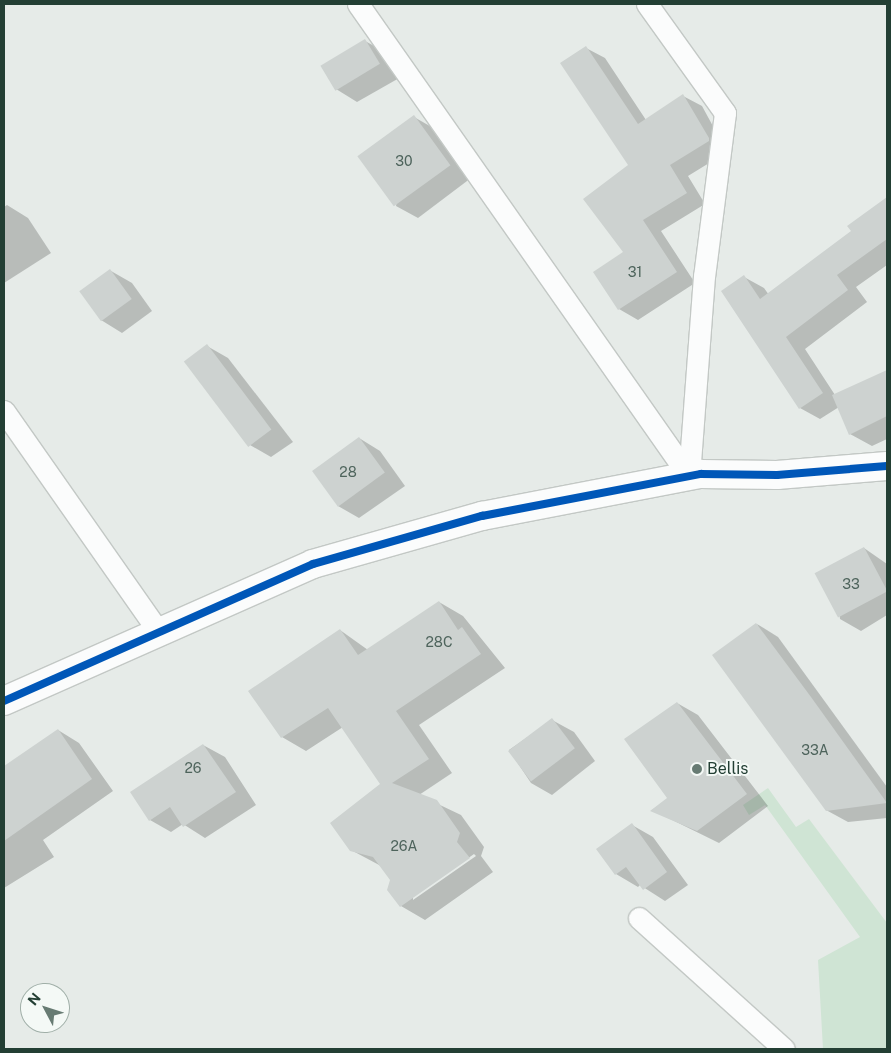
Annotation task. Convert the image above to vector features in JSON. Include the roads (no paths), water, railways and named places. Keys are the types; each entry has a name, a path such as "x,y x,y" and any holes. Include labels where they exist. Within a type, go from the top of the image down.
{"street":[{"path":"4,701 158,631 313,564 482,516 689,476 777,475 887,466"}],"lane":[{"path":"358,4 689,476"},
{"path":"647,4 725,113 704,276 689,476"},
{"path":"4,411 158,631"},
{"path":"639,918 784,1049"}],"place":[{"name":"Bellis","path":"697,769"}]}
